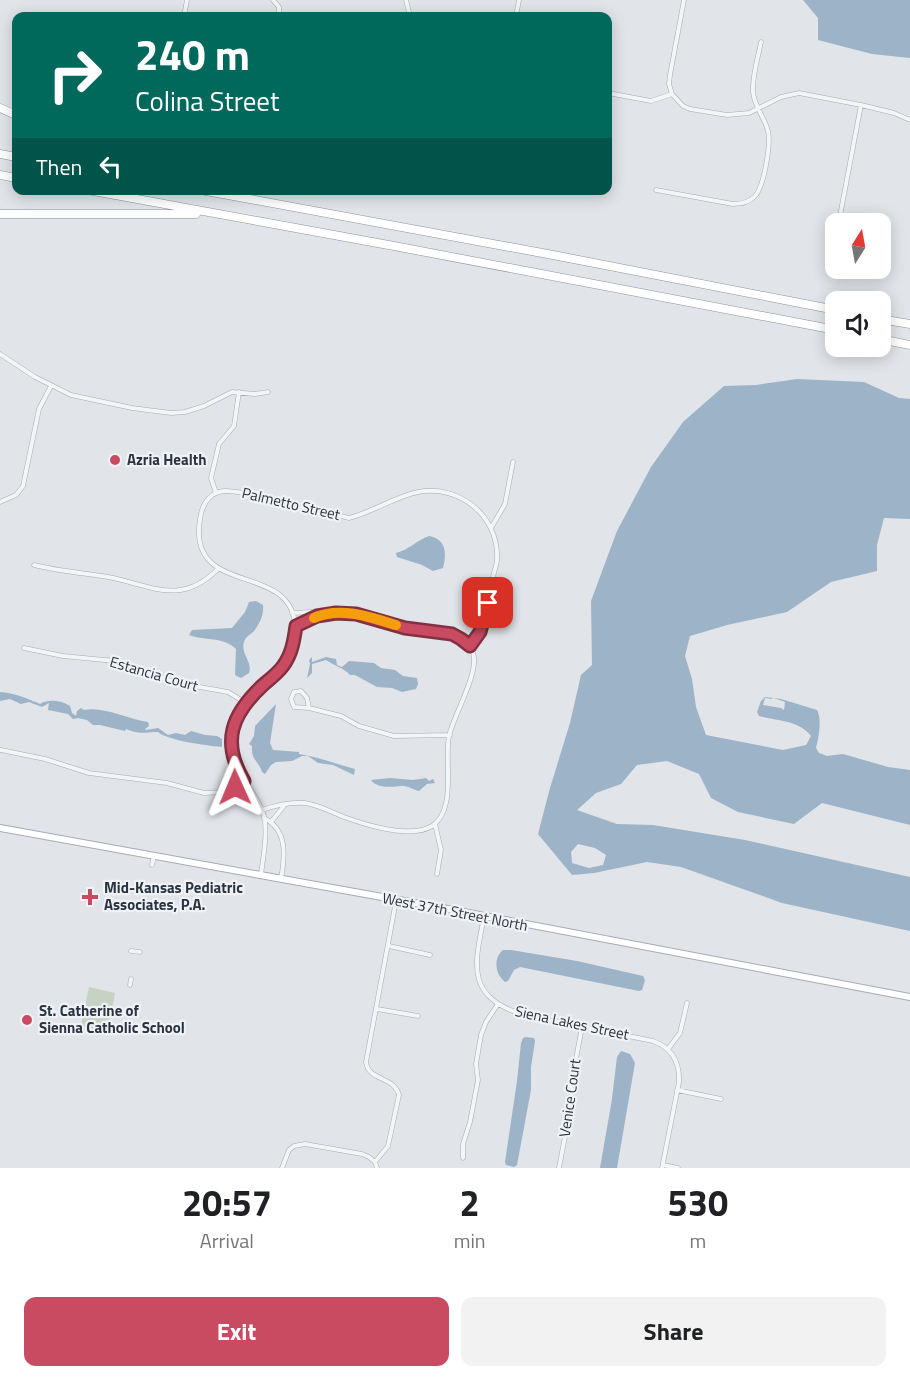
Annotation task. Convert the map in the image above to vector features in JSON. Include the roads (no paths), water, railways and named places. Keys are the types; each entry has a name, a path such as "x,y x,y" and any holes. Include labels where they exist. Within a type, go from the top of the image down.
{"highway":[{"path":"116,195 825,328"},
{"path":"228,195 825,308"},
{"path":"241,195 288,206"},
{"path":"0,214 173,213 261,221"},
{"path":"891,321 910,324"},
{"path":"891,341 910,345"}],"street":[{"path":"684,0 669,84 672,94 690,109 727,115 749,113 781,97 799,93 894,113 910,120"},
{"path":"656,190 742,204 750,201 761,186 769,145 768,130 754,98 753,83 761,42"},
{"path":"612,94 651,101 672,94"},
{"path":"841,213 861,105"},
{"path":"1,356 51,386 79,398 171,413 192,410 222,396 239,392 255,394 268,392"},
{"path":"0,502 16,495 23,486 39,409 51,386"},
{"path":"239,392 234,426 219,444 211,478 216,493 206,502 201,512 199,533 204,554 218,569 229,575 263,584 277,592 292,613 296,626 285,664 246,703 237,716 231,739 232,756 264,818 261,876"},
{"path":"470,646 484,622 497,561 491,528 506,504 513,462"},
{"name":"Palmetto Street","path":"216,493 226,491 243,493 349,518 416,492 436,491 456,495 472,504 491,528"},
{"path":"34,566 115,578 156,590 175,590 194,586 218,569"},
{"path":"292,613 312,612 317,616"},
{"path":"261,810 295,803 308,804 359,822 408,832 427,829 435,824 447,801 447,754 450,735 474,670 474,656 470,646 452,634 405,628 356,614 336,613 317,616 296,626"},
{"name":"Estancia Court","path":"24,648 49,654 115,661 177,683 228,692 246,703"},
{"path":"309,708 307,698 301,692 294,692 291,699 294,707 309,708 341,716 359,726 394,736 450,735"},
{"path":"1,750 45,759 89,773 167,783 204,793 225,792 244,781"},
{"path":"271,822 284,806"},
{"path":"264,818 278,830 283,842 284,858 281,879"},
{"path":"435,824 441,850 437,874"},
{"name":"West 37th Street North","path":"0,828 910,997"},
{"path":"152,865 154,855"},
{"path":"375,1162 388,1146 399,1095 393,1083 371,1073 366,1066 396,901"},
{"name":"Siena Lakes Street","path":"484,917 476,957 476,970 482,986 498,1004 524,1015 649,1040 668,1049"},
{"path":"389,946 430,955"},
{"path":"131,951 140,952"},
{"path":"678,1168 663,1167 679,1076 678,1065 668,1049 680,1033 687,1003"},
{"path":"463,1158 463,1144 478,1080 476,1064 481,1035 486,1022 498,1004"},
{"path":"377,1009 418,1016"},
{"name":"Venice Court","path":"559,1168 572,1100 571,1085 582,1027"},
{"path":"677,1090 721,1099"},
{"path":"282,1168 285,1155 291,1148 302,1144 365,1155 375,1162 377,1168"}],"water":[{"path":"803,0 910,0 910,58 872,54 818,40 818,18"},
{"path":"797,379 864,382 899,398 910,399 910,519 884,518 877,545 877,571 831,582 787,612 690,636 685,656 692,679 696,707 706,735 783,750 806,745 811,736 794,724 759,716 757,712 761,701 765,697 781,699 817,710 820,723 816,748 819,753 827,756 843,754 888,767 910,770 910,825 822,803 794,824 738,812 711,798 699,774 667,761 637,765 621,784 596,793 577,810 617,824 653,825 745,840 910,877 910,931 782,903 681,867 647,862 572,875 538,834 570,723 581,675 592,665 591,601 617,531 651,467 683,422 724,386 756,385","holes":["578,844 595,848 606,855 603,865 589,868 572,863 571,852"]},
{"path":"429,536 439,540 444,547 443,568 433,571 397,557 396,553"},
{"path":"256,601 263,605 263,612 258,625 244,642 243,646 250,669 249,673 241,678 235,675 236,649 219,640 189,635 192,630 232,628 245,612 249,602"},
{"path":"312,657 312,662 326,657 336,659 337,665 342,667 349,661 374,663 381,668 395,670 403,676 417,678 418,684 416,689 402,692 392,688 377,687 355,675 350,675 326,660 312,664 312,673 307,678 309,660"},
{"path":"0,692 40,704 51,701 63,702 70,706 72,713 76,716 77,711 81,708 107,711 148,722 149,726 146,730 158,728 168,735 176,733 185,735 191,731 217,736 222,739 222,746 179,740 158,732 139,733 93,725 87,720 73,719 68,714 48,710 49,703 42,707 29,702 21,704 10,699 0,701"},
{"path":"276,704 270,743 273,750 299,752 299,754 313,757 355,769 354,775 333,765 318,763 308,756 292,761 276,762 265,774 262,772 254,758 252,746 249,744 254,736 255,726"},
{"path":"390,778 413,780 426,778 429,781 433,779 435,783 427,784 419,791 406,786 382,786 371,780"},
{"path":"503,950 577,961 643,976 645,980 642,990 639,991 520,967 514,970 505,982 497,970 498,957"},
{"path":"526,1037 534,1038 535,1041 531,1067 531,1090 517,1165 514,1167 506,1165 505,1162 521,1043"},
{"path":"621,1051 630,1054 635,1063 617,1168 600,1168 617,1057"}],"place":[{"name":"Azria Health","path":"115,460"},
{"name":"Mid-Kansas Pediatric Associates, P.A.","path":"90,897"},
{"name":"St. Catherine of Sienna Catholic School","path":"27,1020"}]}
